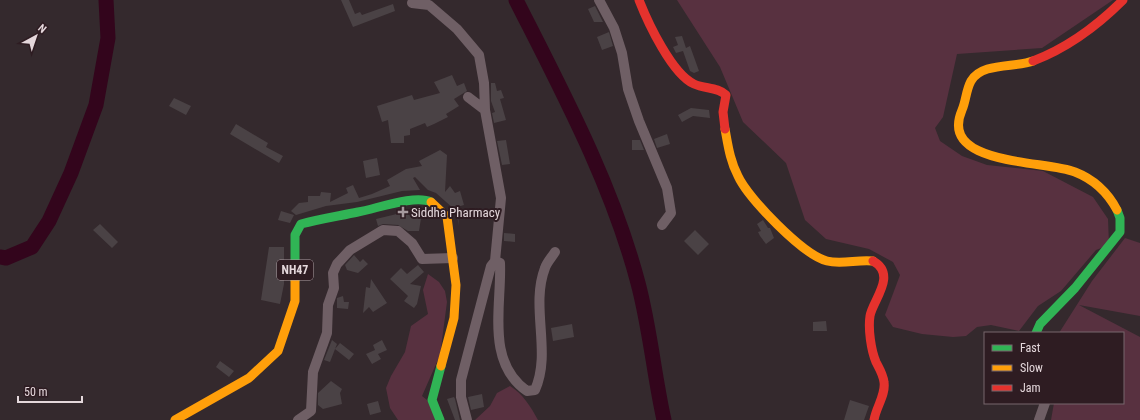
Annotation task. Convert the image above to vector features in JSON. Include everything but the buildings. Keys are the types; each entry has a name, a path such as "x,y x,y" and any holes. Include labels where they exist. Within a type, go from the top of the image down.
{"main road":[{"path":"639,0 650,27 680,74 694,84 722,91 726,95 723,110 728,146 734,171 740,184 755,202 798,246 814,257 828,261 872,261 878,263 882,270 883,279 880,296 872,309 870,319 874,354 884,379 884,389 876,409 874,420"},
{"path":"1036,332 1040,324 1075,288 1120,232 1121,220 1117,208 1105,192 1089,179 1069,170 1048,164 982,154 964,142 959,132 958,123 970,84 975,75 983,71 1031,62 1068,44 1106,18 1123,0"},
{"name":"NH47","path":"175,420 249,378 278,351 295,301 295,235 301,224 329,216 359,212 404,201 429,202 447,217 456,285 454,318 432,400 440,420"}],"street":[{"path":"599,0 614,28 622,53 628,89 666,188 671,213 662,225"},
{"path":"412,3 429,5 457,29 479,55 484,83 485,110 501,198 495,261 491,266 461,380 461,397 467,420"},
{"path":"468,97 485,110"},
{"path":"298,420 311,411 313,372 327,333 328,305 334,288 333,273 337,264 350,250 383,230 398,231 412,243 422,259 453,258"},
{"path":"495,261 500,262 498,338 505,361 518,384 527,391 534,390 541,376 539,295 545,268 555,252"},
{"path":"1039,420 1045,404"}],"shaded area":[{"path":"677,0 1113,0 1042,48 957,54 943,117 935,128 940,141 962,156 987,165 1043,171 1093,197 1108,219 1109,245 1096,250 1061,291 1038,306 1019,331 991,325 977,327 966,336 953,337 922,334 893,327 885,315 900,275 893,262 869,249 826,239 805,220 786,163 743,122 720,67"},
{"path":"1125,238 1140,243 1140,316 1079,305 1140,337 1140,420 1051,420 1054,404 1124,404 1124,332 1060,332 1092,281"},
{"path":"428,274 439,282 445,291 447,302 440,355 422,396 427,400 438,420 398,420 390,408 386,388 405,352 411,326 428,314 423,290"},
{"path":"510,386 523,397 538,420 475,420 490,406 497,393"}],"waterway":[{"path":"0,257 6,258 32,247 49,221 71,173 96,105 108,38 106,0"},
{"path":"516,0 584,138 600,174 627,246 642,300 664,420"}],"traffic: fast":[{"path":"295,280 295,235 301,224 406,201 424,200 431,202"},
{"path":"1036,332 1040,324 1075,288 1120,232 1120,218 1117,210"},
{"path":"440,420 432,400 441,366"}],"traffic: slow":[{"path":"1033,61 999,66 976,75 968,88 959,128 965,142 979,151 998,158 1061,168 1082,175 1105,192 1117,210"},
{"path":"725,129 733,165 744,186 764,211 791,237 817,257 827,261 873,261"},
{"path":"431,202 447,217 456,285 454,318 441,366"},
{"path":"175,420 249,378 278,351 295,301 295,280"}],"traffic: jam":[{"path":"639,0 662,47 677,70 694,84 715,89 726,95 723,112 725,129"},
{"path":"1033,61 1070,43 1103,19 1123,0"},
{"path":"873,261 880,267 883,273 884,281 869,321 870,339 873,352 884,382 884,392 874,420"}],"place":[{"name":"Siddha Pharmacy","path":"403,212"}]}
